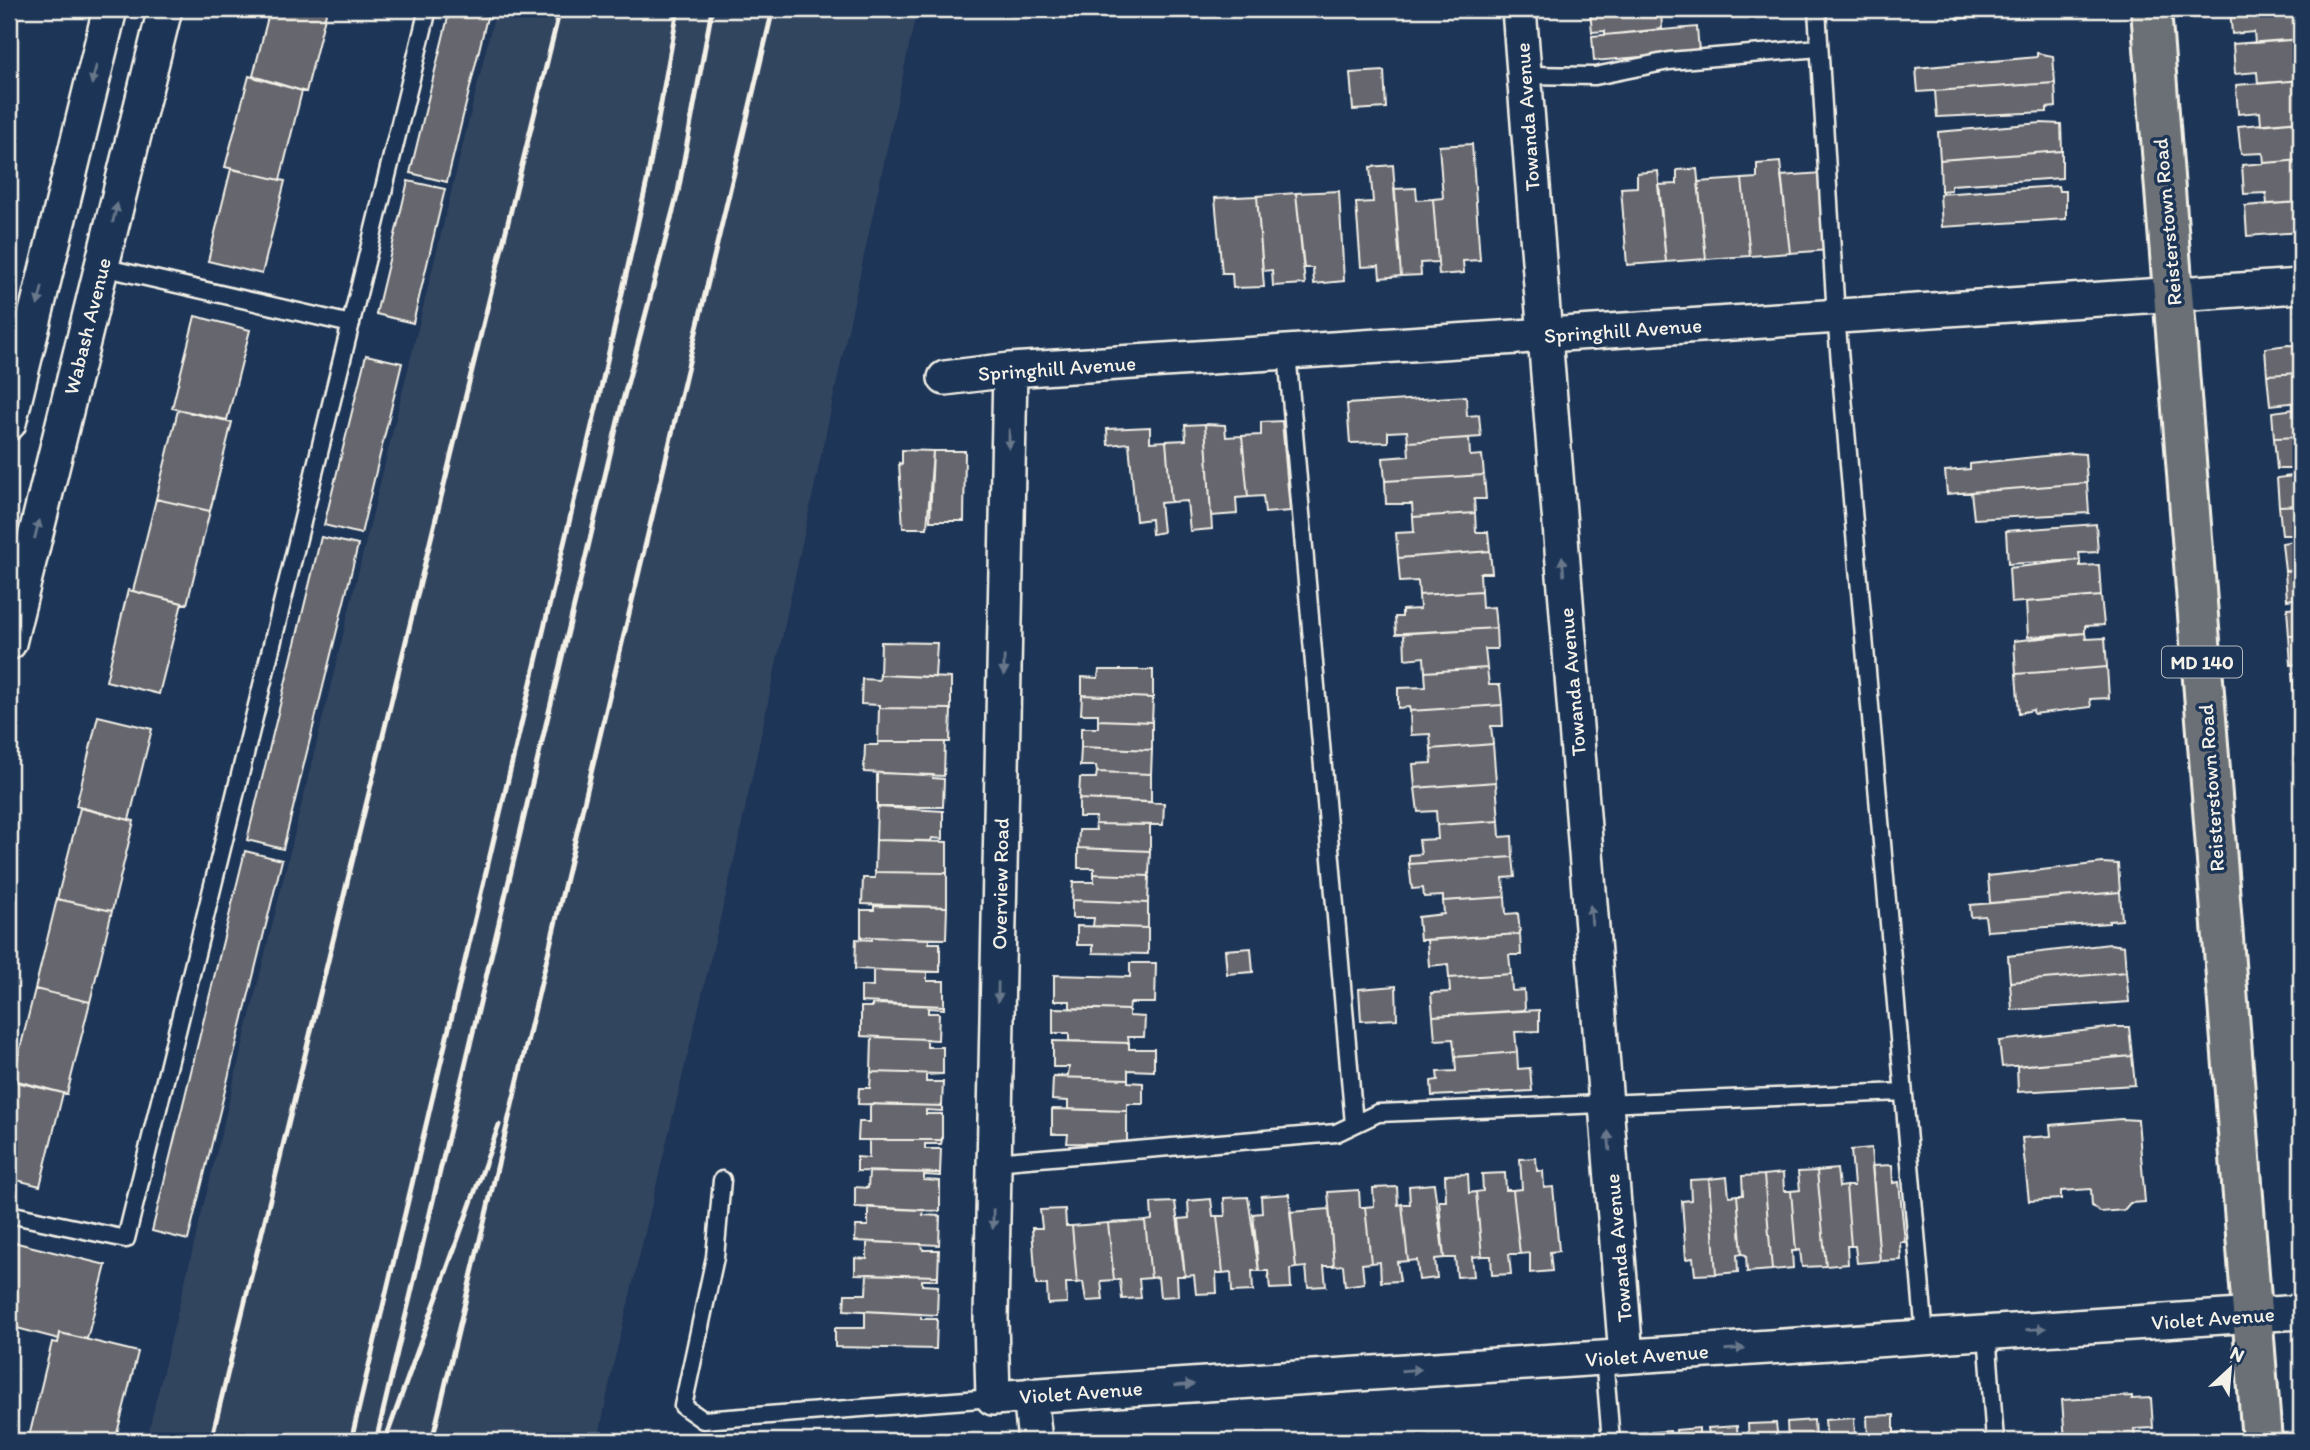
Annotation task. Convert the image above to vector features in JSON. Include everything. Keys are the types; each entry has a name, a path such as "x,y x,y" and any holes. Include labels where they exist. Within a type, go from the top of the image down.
{"main road":[{"name":"Reisterstown Road","path":"2151,9 2262,1441"}],"street":[{"path":"9,423 14,381 110,9"},
{"name":"Wabash Avenue","path":"9,643 165,9"},
{"name":"Towanda Avenue","path":"1519,9 1606,1103 1615,1357"},
{"name":"Springhill Avenue","path":"945,378 1010,370 2301,286"},
{"name":"Overview Road","path":"993,1398 991,1319 1010,370"},
{"path":"14,381 70,395"},
{"name":"Violet Avenue","path":"993,1398 2301,1312"},
{"path":"1030,1395 1035,1441"}],"lane":[{"path":"9,1214 126,1239 428,9"},
{"path":"1817,9 1836,316 1925,1336"},
{"path":"1524,75 1595,76 1669,61 1819,48"},
{"path":"102,267 351,324"},
{"path":"1287,352 1354,1124"},
{"path":"994,1162 1336,1133 1378,1113 1903,1092"},
{"path":"722,1180 715,1257 683,1406 703,1420 993,1398"},
{"path":"1987,1332 1995,1441"},
{"name":"Towanda Avenue","path":"1611,1441 1615,1357"}],"shaded area":[{"path":"496,9 917,9 733,865 613,1366 598,1441 146,1441"}],"building":[{"path":"270,9 327,9 306,92 253,76"},
{"path":"450,9 489,9 447,182 410,173"},
{"path":"1590,9 1661,9 1662,29 1605,35 1605,31 1592,32"},
{"path":"1956,9 2038,9 2039,11 1957,19"},
{"path":"2230,9 2301,9 2301,39 2255,43 2254,32 2232,34"},
{"path":"1697,27 1699,52 1594,61 1592,36"},
{"path":"2301,39 2301,80 2258,84 2257,72 2235,74 2233,44"},
{"path":"2037,53 2053,56 2055,83 1918,92 1916,68 2037,57"},
{"path":"1384,71 1386,108 1353,110 1350,73"},
{"path":"249,76 302,91 280,180 225,167"},
{"path":"2301,80 2301,121 2261,125 2260,112 2238,114 2236,85"},
{"path":"2055,83 2056,107 2047,108 2047,112 1937,117 1935,91"},
{"path":"2301,121 2301,160 2264,163 2263,153 2241,154 2238,126"},
{"path":"2041,123 2061,124 2062,151 1940,160 1938,132"},
{"path":"1472,144 1480,260 1463,261 1464,273 1439,275 1433,199 1443,198 1439,146"},
{"path":"2062,151 2062,178 1951,185 1951,190 1941,191 1940,160"},
{"path":"2301,160 2301,202 2267,204 2266,193 2244,194 2242,165"},
{"path":"1780,162 1790,253 1750,256 1742,179 1757,178 1757,164"},
{"path":"1393,165 1401,276 1380,278 1379,266 1361,267 1356,203 1373,202 1370,167"},
{"path":"231,169 285,181 262,274 208,261"},
{"path":"1697,169 1706,259 1666,262 1658,185 1677,184 1677,170"},
{"path":"1658,171 1666,262 1627,265 1621,188 1637,187 1637,173"},
{"path":"1822,173 1829,250 1790,253 1781,176"},
{"path":"1742,179 1750,256 1706,259 1698,182"},
{"path":"408,181 445,189 413,323 376,314"},
{"path":"2058,186 2059,191 2066,191 2066,219 1942,227 1940,194"},
{"path":"1416,188 1417,200 1433,199 1438,262 1420,263 1421,275 1401,276 1394,189"},
{"path":"1339,191 1344,281 1314,284 1313,268 1304,268 1296,193"},
{"path":"1296,193 1305,284 1273,286 1272,270 1263,271 1257,196"},
{"path":"1257,196 1264,287 1233,288 1232,273 1222,273 1215,198"},
{"path":"2301,202 2301,232 2247,236 2245,206"},
{"path":"195,316 250,330 227,420 172,408"},
{"path":"2301,346 2301,373 2267,375 2265,348"},
{"path":"366,355 402,363 361,534 324,525"},
{"path":"2301,373 2301,402 2270,405 2267,375"},
{"path":"1466,396 1467,416 1479,415 1481,437 1408,442 1407,431 1388,432 1388,442 1350,443 1347,404"},
{"path":"2295,409 2301,412 2301,437 2274,438 2272,412"},
{"path":"178,410 232,422 210,511 156,499"},
{"path":"1282,421 1290,511 1265,513 1263,496 1248,497 1242,436 1261,435 1261,422"},
{"path":"1205,424 1225,425 1226,437 1242,436 1248,497 1236,498 1237,514 1211,516"},
{"path":"1205,424 1212,529 1190,531 1187,501 1171,502 1166,441 1186,440 1185,425"},
{"path":"1150,427 1150,442 1166,441 1171,502 1160,503 1163,532 1152,534 1151,519 1136,521 1129,443 1108,445 1107,429"},
{"path":"2301,437 2300,469 2277,469 2274,438"},
{"path":"1469,438 1470,456 1482,455 1484,475 1385,481 1383,458 1409,456 1408,442"},
{"path":"902,450 933,451 927,528 903,528 899,463 902,464"},
{"path":"933,451 965,451 964,521 930,521"},
{"path":"2072,453 2085,454 2087,483 1947,494 1945,471 1970,469 1970,464"},
{"path":"1484,475 1486,499 1474,499 1475,513 1413,517 1412,504 1386,504 1385,481"},
{"path":"2300,475 2301,505 2279,506 2277,478"},
{"path":"2087,483 2089,513 1974,519 1971,492"},
{"path":"156,499 210,511 187,604 133,591"},
{"path":"2301,505 2301,535 2282,535 2279,506"},
{"path":"1475,513 1476,532 1488,532 1490,551 1398,558 1396,533 1414,532 1413,517"},
{"path":"2096,524 2098,552 2079,553 2080,560 2008,564 2006,531"},
{"path":"321,537 358,545 283,849 247,840"},
{"path":"2301,540 2301,570 2285,571 2282,543"},
{"path":"1490,551 1492,573 1480,573 1481,591 1419,595 1418,581 1400,582 1398,558"},
{"path":"2080,560 2080,566 2099,565 2101,596 2011,603 2009,568"},
{"path":"2301,570 2301,598 2287,600 2285,571"},
{"path":"128,590 182,603 159,694 106,681"},
{"path":"1481,591 1482,608 1494,607 1496,628 1396,634 1395,617 1402,617 1402,610 1420,609 1419,595"},
{"path":"2101,596 2104,625 2085,626 2085,633 2028,637 2026,602"},
{"path":"2301,607 2301,636 2289,636 2287,608"},
{"path":"1496,628 1497,649 1485,649 1487,668 1425,672 1424,657 1405,659 1404,633"},
{"path":"2085,633 2086,639 2105,638 2107,667 2016,674 2014,641"},
{"path":"2289,636 2301,636 2301,664 2291,665"},
{"path":"881,642 937,643 935,677 880,675"},
{"path":"2107,667 2109,698 2090,699 2091,707 2034,714 2033,710 2019,713 2016,674"},
{"path":"1487,668 1489,685 1500,685 1502,705 1410,711 1409,707 1398,708 1398,688 1426,687 1425,672"},
{"path":"1099,670 1153,670 1153,698 1082,695 1082,677 1098,678"},
{"path":"2301,672 2301,700 2295,700 2292,673"},
{"path":"880,675 951,678 951,709 879,708 879,705 861,704 862,679 879,680"},
{"path":"1082,695 1153,698 1152,722 1098,720 1098,714 1081,714"},
{"path":"2295,700 2301,700 2301,730 2297,730"},
{"path":"1502,705 1503,726 1491,726 1493,744 1431,749 1430,734 1411,735 1410,711"},
{"path":"879,708 951,709 950,742 878,742"},
{"path":"98,716 152,729 129,820 76,806"},
{"path":"1098,720 1152,722 1152,750 1081,747 1081,728 1098,728"},
{"path":"878,742 945,742 944,776 864,772 865,745 878,745"},
{"path":"1493,744 1496,782 1415,788 1413,764 1432,763 1431,749"},
{"path":"1081,747 1152,750 1151,774 1097,772 1096,766 1080,766"},
{"path":"1097,772 1151,774 1151,802 1079,799 1080,778 1096,778"},
{"path":"877,773 933,775 933,778 944,779 943,807 877,807"},
{"path":"1496,782 1499,821 1437,825 1436,811 1418,812 1415,788"},
{"path":"1079,799 1164,803 1163,825 1095,824 1096,817 1079,817"},
{"path":"877,807 943,811 943,839 876,840"},
{"path":"80,808 134,821 112,911 57,899"},
{"path":"1499,821 1500,837 1512,836 1513,857 1409,864 1409,855 1421,854 1419,840 1438,839 1437,825"},
{"path":"1095,824 1150,825 1150,851 1078,848 1079,830 1096,830"},
{"path":"876,840 947,842 947,873 875,872"},
{"path":"1078,848 1150,851 1149,876 1094,874 1094,868 1078,868"},
{"path":"245,851 282,860 188,1240 152,1231"},
{"path":"1513,857 1515,877 1503,878 1505,897 1443,901 1443,896 1424,897 1423,888 1412,889 1409,864"},
{"path":"2103,863 2118,864 2120,892 1990,903 1988,876"},
{"path":"875,872 947,873 947,907 862,904 863,878 875,878"},
{"path":"1094,874 1149,876 1148,903 1072,900 1073,882 1094,882"},
{"path":"2120,892 2122,920 2109,923 1987,931 1985,916 1971,917 1970,905"},
{"path":"1505,897 1506,914 1518,913 1520,934 1420,940 1418,917 1444,914 1443,901"},
{"path":"57,899 112,911 90,1002 35,989"},
{"path":"1072,900 1148,903 1148,928 1093,926 1094,918 1072,918"},
{"path":"874,906 947,907 946,939 861,937 861,910 874,910"},
{"path":"1077,926 1148,928 1148,954 1093,953 1093,945 1077,945"},
{"path":"1520,934 1521,955 1509,955 1511,974 1449,978 1448,964 1429,966 1427,940"},
{"path":"872,937 929,939 929,943 940,943 940,972 855,969 856,939 872,940"},
{"path":"2110,944 2124,946 2126,972 2010,982 2008,956"},
{"path":"1251,948 1253,972 1227,974 1225,950"},
{"path":"1130,963 1156,963 1155,1003 1130,1003 1129,1010 1070,1008 1070,1001 1054,1001 1054,975 1130,977"},
{"path":"873,970 927,972 927,981 944,981 944,1006 861,1002 861,986 873,987"},
{"path":"2126,972 2129,1002 2012,1010 2010,982"},
{"path":"1511,974 1512,991 1524,990 1525,1010 1433,1016 1431,993 1450,992 1449,978"},
{"path":"1396,986 1397,1019 1361,1021 1359,989"},
{"path":"35,989 90,1002 67,1094 12,1081"},
{"path":"872,1004 944,1006 944,1009 928,1008 928,1013 939,1013 938,1040 861,1036 861,1007 872,1007"},
{"path":"1053,1008 1129,1010 1129,1016 1145,1017 1144,1037 1128,1037 1129,1043 1069,1041 1069,1033 1053,1033"},
{"path":"1539,1010 1539,1031 1515,1032 1517,1052 1455,1057 1453,1039 1435,1040 1433,1016"},
{"path":"2129,1027 2132,1056 2002,1067 1999,1041"},
{"path":"872,1037 927,1039 927,1047 943,1047 943,1074 871,1072"},
{"path":"1053,1041 1129,1043 1129,1049 1154,1049 1154,1071 1128,1070 1128,1079 1053,1077 1068,1075 1069,1067 1053,1067"},
{"path":"1517,1052 1518,1069 1530,1068 1532,1091 1432,1096 1431,1081 1438,1080 1437,1072 1456,1071 1455,1057"},
{"path":"2132,1056 2135,1085 2018,1092 2017,1066"},
{"path":"871,1072 943,1074 926,1075 926,1082 943,1082 942,1106 858,1104 859,1088 870,1088"},
{"path":"1053,1077 1128,1079 1128,1082 1143,1083 1143,1104 1127,1104 1127,1111 1068,1109 1068,1101 1052,1100"},
{"path":"10,1079 63,1093 40,1186 9,1178"},
{"path":"870,1104 942,1106 942,1111 926,1110 926,1114 942,1114 942,1140 858,1140 859,1122 870,1122"},
{"path":"1052,1109 1127,1111 1127,1144 1067,1143 1068,1134 1052,1134"},
{"path":"2138,1120 2145,1202 2130,1203 2124,1210 2100,1212 2092,1206 2091,1189 2061,1191 2061,1199 2029,1201 2022,1138 2051,1136 2050,1125"},
{"path":"869,1140 942,1140 941,1144 925,1144 925,1149 941,1149 940,1173 857,1171 857,1157 869,1158"},
{"path":"1871,1148 1880,1261 1857,1263 1855,1246 1851,1246 1846,1186 1854,1186 1851,1150"},
{"path":"1536,1158 1537,1171 1543,1171 1544,1188 1553,1187 1559,1251 1550,1252 1552,1271 1530,1273 1530,1253 1520,1254 1513,1190 1522,1189 1520,1159"},
{"path":"1892,1165 1893,1183 1899,1182 1905,1242 1900,1242 1901,1260 1880,1261 1872,1166"},
{"path":"1837,1169 1839,1187 1846,1186 1851,1246 1847,1246 1848,1264 1826,1266 1817,1171"},
{"path":"1817,1171 1826,1266 1802,1267 1800,1250 1796,1251 1791,1191 1800,1190 1798,1172"},
{"path":"869,1172 940,1173 940,1176 924,1175 924,1180 940,1181 940,1211 855,1207 855,1187 868,1188"},
{"path":"1505,1173 1506,1190 1513,1190 1520,1254 1509,1254 1511,1274 1492,1275 1491,1256 1482,1256 1476,1192 1483,1191 1482,1174"},
{"path":"1783,1173 1784,1191 1791,1191 1796,1251 1792,1251 1793,1268 1772,1270 1764,1175"},
{"path":"1468,1174 1469,1193 1476,1192 1482,1256 1472,1257 1474,1276 1457,1277 1455,1258 1444,1258 1439,1201 1446,1201 1445,1175"},
{"path":"1764,1175 1772,1270 1747,1272 1746,1255 1742,1254 1737,1195 1743,1195 1742,1176"},
{"path":"1727,1177 1729,1196 1737,1195 1742,1254 1737,1255 1738,1272 1716,1274 1709,1179"},
{"path":"1709,1179 1716,1274 1695,1275 1693,1258 1686,1259 1682,1201 1691,1200 1690,1180"},
{"path":"1434,1184 1444,1258 1435,1259 1437,1278 1419,1280 1417,1260 1408,1261 1402,1204 1410,1204 1409,1186"},
{"path":"1397,1187 1398,1205 1402,1204 1408,1261 1397,1262 1400,1281 1381,1282 1380,1262 1371,1263 1365,1207 1374,1206 1373,1188"},
{"path":"1359,1190 1360,1207 1365,1207 1371,1263 1362,1264 1364,1283 1345,1286 1343,1265 1334,1266 1328,1192"},
{"path":"1289,1194 1296,1268 1290,1269 1291,1288 1270,1289 1268,1271 1259,1271 1253,1214 1262,1213 1261,1196"},
{"path":"1248,1197 1259,1271 1252,1271 1253,1291 1232,1292 1231,1272 1223,1273 1217,1216 1225,1216 1224,1198"},
{"path":"1211,1199 1213,1216 1217,1216 1223,1273 1216,1273 1217,1293 1196,1294 1194,1275 1185,1276 1179,1219 1189,1218 1188,1201"},
{"path":"1175,1202 1185,1276 1177,1276 1178,1296 1160,1297 1158,1277 1151,1278 1145,1221 1152,1220 1151,1203"},
{"path":"868,1207 924,1210 923,1215 940,1216 939,1245 855,1241 856,1226 868,1226"},
{"path":"1065,1209 1066,1226 1072,1226 1077,1283 1066,1283 1067,1303 1048,1304 1047,1285 1036,1285 1032,1228 1042,1228 1040,1210"},
{"path":"1329,1209 1334,1266 1324,1266 1326,1286 1308,1287 1306,1267 1296,1268 1290,1212"},
{"path":"1145,1221 1151,1278 1139,1279 1141,1298 1122,1299 1120,1280 1114,1280 1108,1223"},
{"path":"1108,1223 1114,1280 1101,1281 1103,1300 1086,1301 1083,1282 1077,1283 1072,1226"},
{"path":"9,1241 106,1265 87,1339 60,1333 59,1339 9,1326"},
{"path":"867,1242 922,1244 923,1250 939,1250 938,1276 855,1274 855,1258 867,1259"},
{"path":"867,1274 938,1276 938,1280 922,1280 922,1285 938,1286 937,1315 844,1310 845,1294 866,1294"},
{"path":"865,1311 921,1314 921,1319 937,1319 936,1349 835,1347 835,1328 865,1328"},
{"path":"60,1333 138,1352 115,1441 28,1441 52,1342 58,1343"},
{"path":"2132,1396 2132,1399 2151,1398 2153,1428 2134,1429 2135,1438 2065,1441 2062,1400"},
{"path":"1894,1415 1894,1433 1906,1432 1907,1441 1868,1441 1867,1416"},
{"path":"1854,1418 1855,1435 1867,1435 1868,1441 1827,1441 1825,1420"},
{"path":"1814,1420 1815,1438 1827,1437 1827,1441 1788,1441 1787,1422"},
{"path":"1776,1423 1778,1441 1749,1441 1748,1424"},
{"path":"1737,1426 1738,1441 1710,1441 1708,1428"},
{"path":"1699,1428 1699,1441 1677,1441 1676,1430"},
{"path":"1670,1431 1671,1441 1638,1441 1637,1433"},
{"path":"2154,1437 2154,1441 2076,1441 2135,1438"}],"railway":[{"path":"211,1441 560,9"},
{"path":"351,1441 600,392 647,181 678,9"},
{"path":"376,1441 622,404 678,192 712,9"},
{"path":"432,1441 773,9"},
{"path":"385,1441 499,1125"}]}
